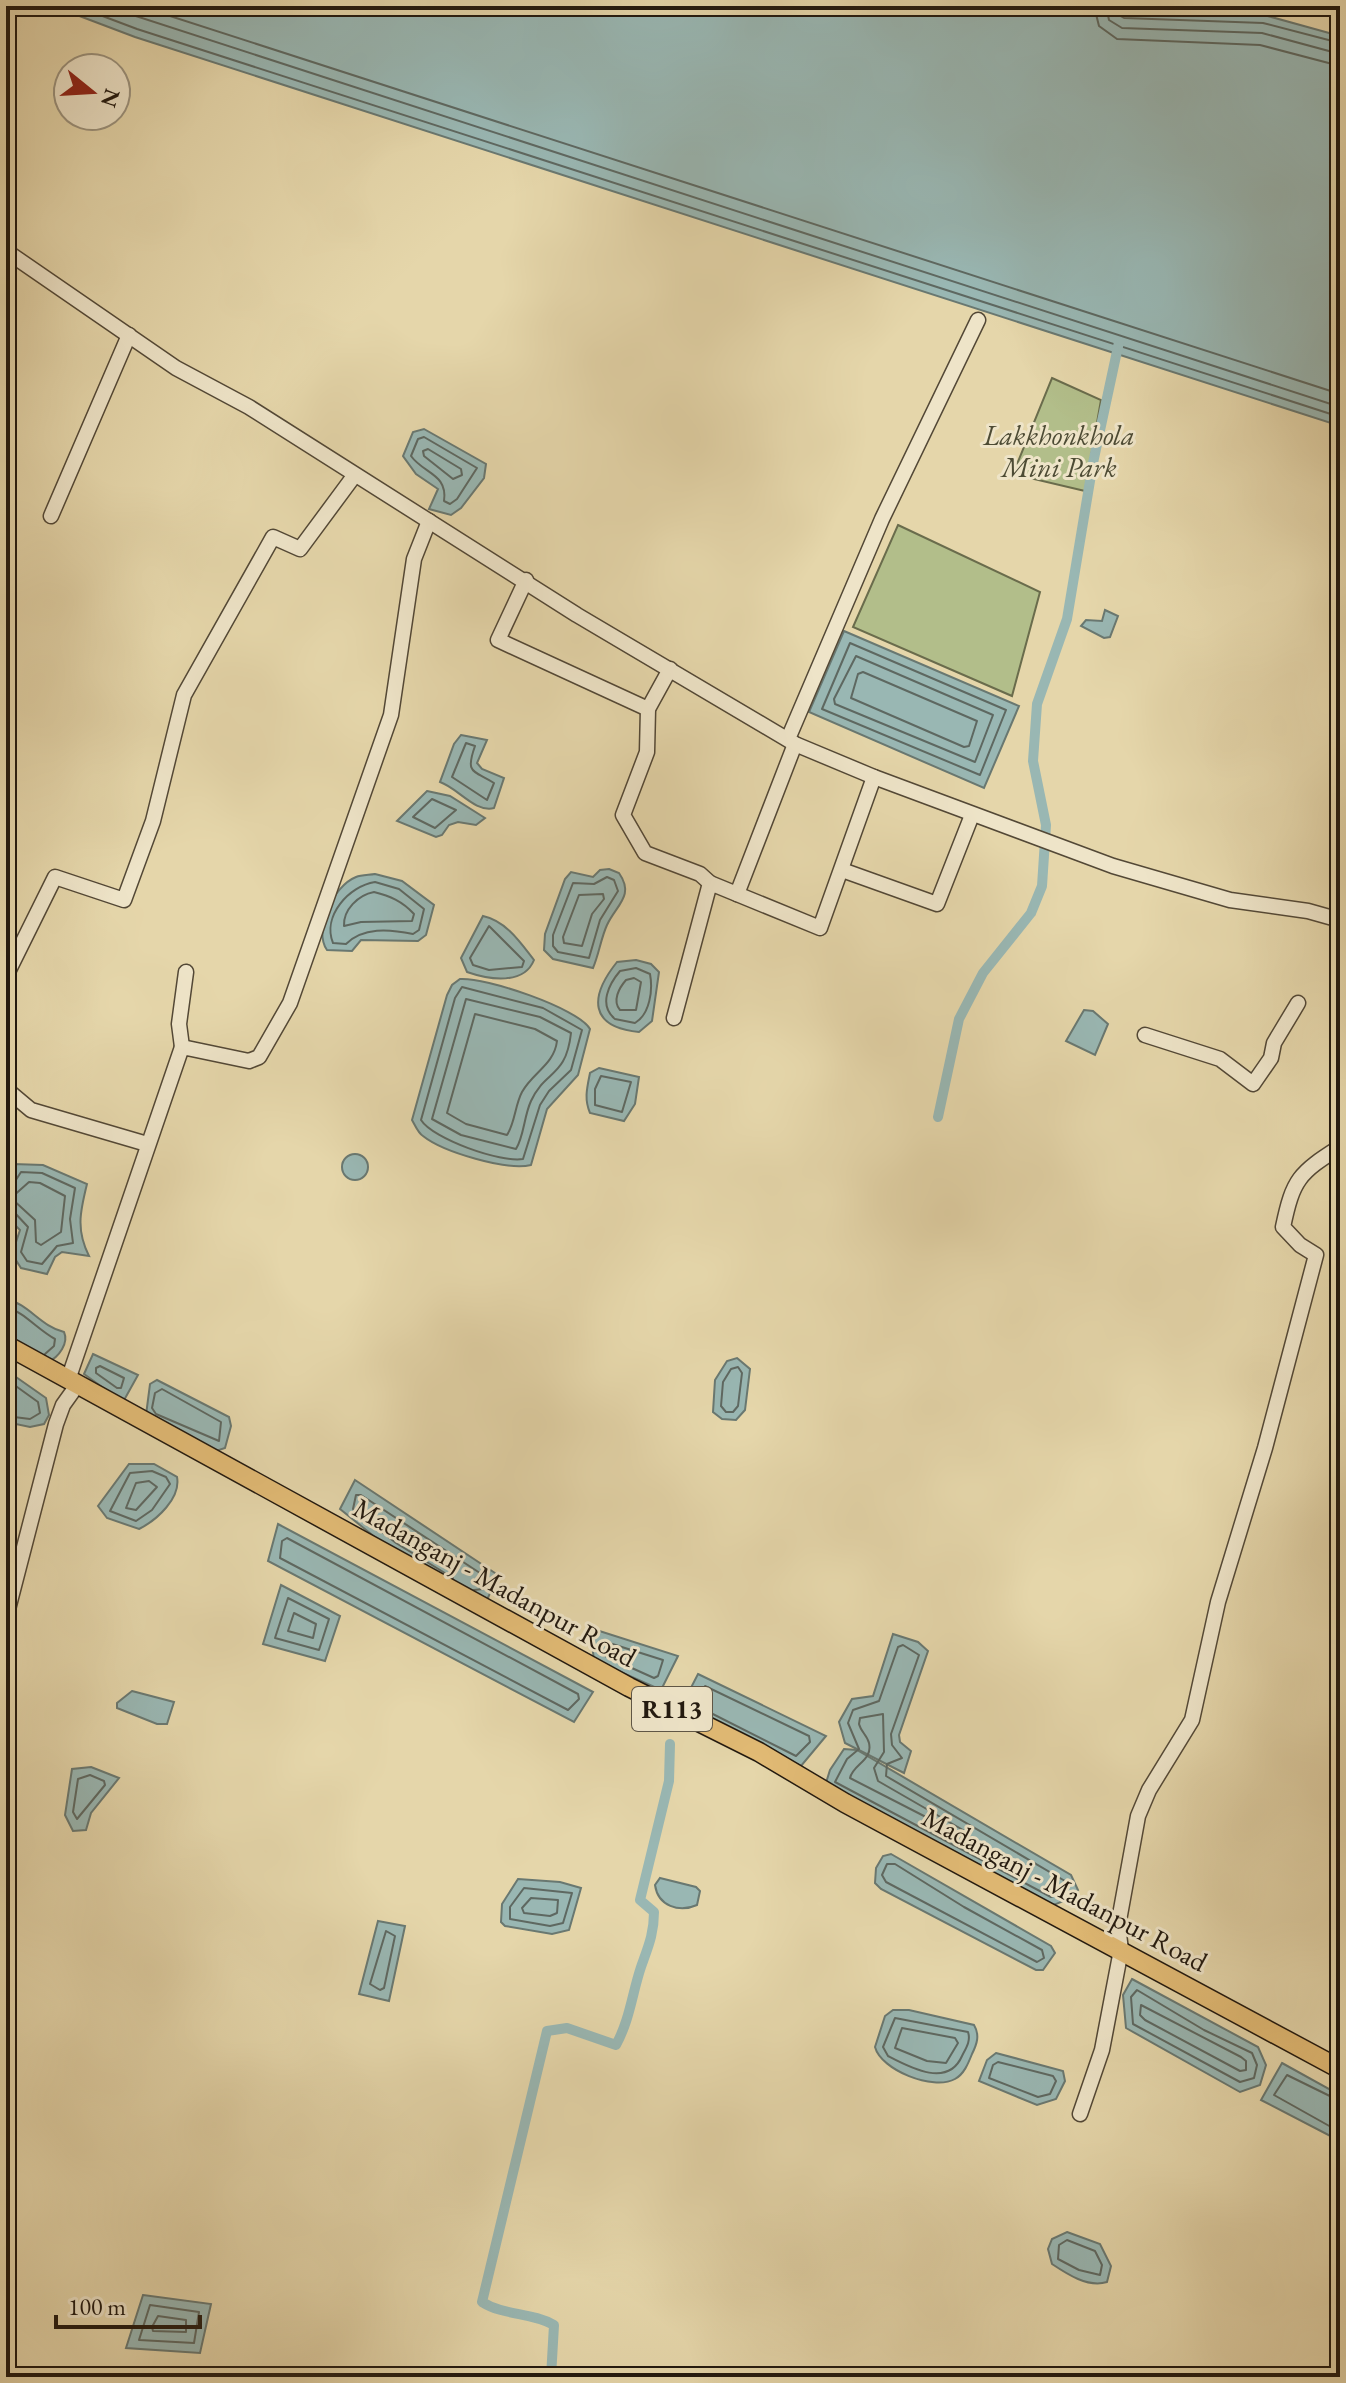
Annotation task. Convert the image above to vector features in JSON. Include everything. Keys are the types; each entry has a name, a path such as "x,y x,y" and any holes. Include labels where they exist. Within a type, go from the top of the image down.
{"main road":[{"name":"Madanganj - Madanpur Road","path":"6,1345 629,1687 759,1752 845,1803 1340,2069"}],"street":[{"path":"6,251 129,335 354,476 791,741 874,777 1060,848 1230,900 1308,911 1340,920"},
{"path":"737,894 791,741 882,519 978,320"},
{"path":"51,516 129,335"},
{"path":"8,966 55,877 124,900 153,821 184,695 205,654 273,537 300,549 354,476"},
{"path":"182,1047 249,1061 259,1057 290,1003 391,715 414,559 429,521"},
{"path":"526,580 498,640 648,709"},
{"path":"670,669 648,709 647,752 623,808 624,819 645,853 820,928 874,777"},
{"path":"842,870 937,904 972,815"},
{"path":"674,1018 710,883"},
{"path":"6,1617 56,1424 74,1380 147,1144 182,1047 179,1024 186,972"},
{"path":"1145,1035 1220,1059 1253,1084 1271,1058 1274,1043 1298,1003"},
{"path":"6,1089 31,1110 147,1144"},
{"path":"1080,2114 1102,2050 1121,1950 1118,1926 1138,1816 1149,1790 1192,1720 1218,1602 1265,1448 1316,1255 1300,1245 1283,1227 1287,1207 1295,1181 1340,1147"}],"green space":[{"name":"Lakkhonkhola Mini Park","path":"1052,378 1101,400 1085,491 1013,474"},
{"path":"898,525 1040,592 1012,696 853,627"}],"water":[{"path":"53,6 1079,6 1264,15 1340,36 1340,426 135,37"},
{"path":"424,429 486,464 484,478 461,508 451,515 429,509 438,489 416,474 403,456 413,432"},
{"path":"1105,610 1118,616 1110,637 1104,638 1081,626 1086,620 1102,621"},
{"path":"844,631 1019,706 984,788 809,712"},
{"path":"461,735 487,740 477,763 482,769 504,778 494,808 473,804 440,782 454,744"},
{"path":"427,791 450,796 485,818 476,825 458,822 449,825 442,835 436,837 397,821"},
{"path":"600,870 619,873 625,894 607,925 593,968 553,959 544,950 545,934 565,879 571,872 593,877"},
{"path":"375,874 402,881 434,905 426,935 418,941 361,940 352,951 327,950 322,931 333,899 340,889 358,876"},
{"path":"483,916 506,927 534,960 523,974 496,978 467,972 461,958"},
{"path":"636,960 651,964 659,972 652,1021 639,1032 611,1024 603,1017 598,998 617,962"},
{"path":"460,979 489,983 530,995 568,1012 590,1029 578,1075 547,1109 531,1165 492,1163 460,1154 423,1136 412,1120 447,995 452,985"},
{"path":"1084,1010 1093,1011 1108,1024 1095,1055 1066,1041"},
{"path":"599,1068 639,1077 635,1104 624,1121 590,1113 587,1098 590,1073"},
{"path":"355,1154 364,1158 368,1167 364,1176 355,1180 346,1176 342,1167 346,1158"},
{"path":"13,1164 43,1165 87,1184 80,1221 89,1256 62,1252 55,1257 47,1274 21,1268 12,1254 20,1230 6,1216 6,1188"},
{"path":"6,1299 64,1332 64,1345 56,1357 48,1362 6,1344"},
{"path":"93,1354 138,1375 123,1402 84,1374"},
{"path":"737,1358 750,1369 745,1410 736,1420 722,1419 713,1412 715,1380 727,1361"},
{"path":"6,1370 46,1398 49,1415 44,1424 30,1427 6,1422"},
{"path":"157,1380 229,1417 231,1426 225,1448 216,1451 146,1415 150,1384"},
{"path":"129,1464 154,1464 177,1477 175,1493 166,1508 139,1529 107,1518 98,1506"},
{"path":"355,1480 498,1575 487,1600 391,1550 340,1509"},
{"path":"278,1524 593,1692 574,1722 268,1561"},
{"path":"281,1585 340,1616 325,1661 263,1644"},
{"path":"590,1628 678,1656 661,1690 594,1660"},
{"path":"893,1634 918,1642 928,1651 899,1735 900,1742 911,1751 904,1773 845,1743 839,1722 852,1699 873,1696"},
{"path":"698,1674 826,1736 801,1766 681,1707"},
{"path":"132,1691 174,1702 167,1724 157,1724 117,1708 117,1703"},
{"path":"844,1749 857,1750 1071,1875 1078,1890 1069,1899 1051,1906 825,1786 830,1770"},
{"path":"91,1767 119,1778 91,1813 86,1830 73,1831 65,1815 72,1769"},
{"path":"891,1854 1051,1946 1055,1953 1043,1970 1036,1970 881,1889 875,1883 876,1868 883,1856"},
{"path":"660,1878 696,1887 700,1891 697,1905 677,1908 665,1903 655,1885"},
{"path":"518,1879 560,1882 581,1888 569,1930 552,1934 505,1926 501,1922 502,1904"},
{"path":"378,1921 405,1926 389,2001 359,1994"},
{"path":"1132,1979 1258,2047 1266,2065 1260,2085 1240,2092 1126,2028 1123,1995"},
{"path":"893,2010 909,2010 974,2025 976,2043 961,2074 945,2082 934,2082 909,2076 887,2063 875,2047 885,2016"},
{"path":"996,2053 1063,2071 1065,2081 1056,2099 1037,2105 979,2081 987,2060"},
{"path":"1282,2063 1340,2095 1340,2141 1261,2100"},
{"path":"1067,2232 1100,2244 1111,2266 1107,2282 1085,2282 1052,2264 1048,2249 1052,2239"},
{"path":"143,2295 211,2304 200,2353 126,2348"}],"waterway":[{"path":"938,1117 959,1019 983,973 1031,913 1042,886 1046,825 1033,761 1037,704 1067,619 1093,463 1119,342"},
{"path":"551,2377 554,2325 499,2310 482,2302 547,2031 567,2028 616,2045 625,2026 653,1927 654,1912 640,1900 669,1781 670,1744"}]}
